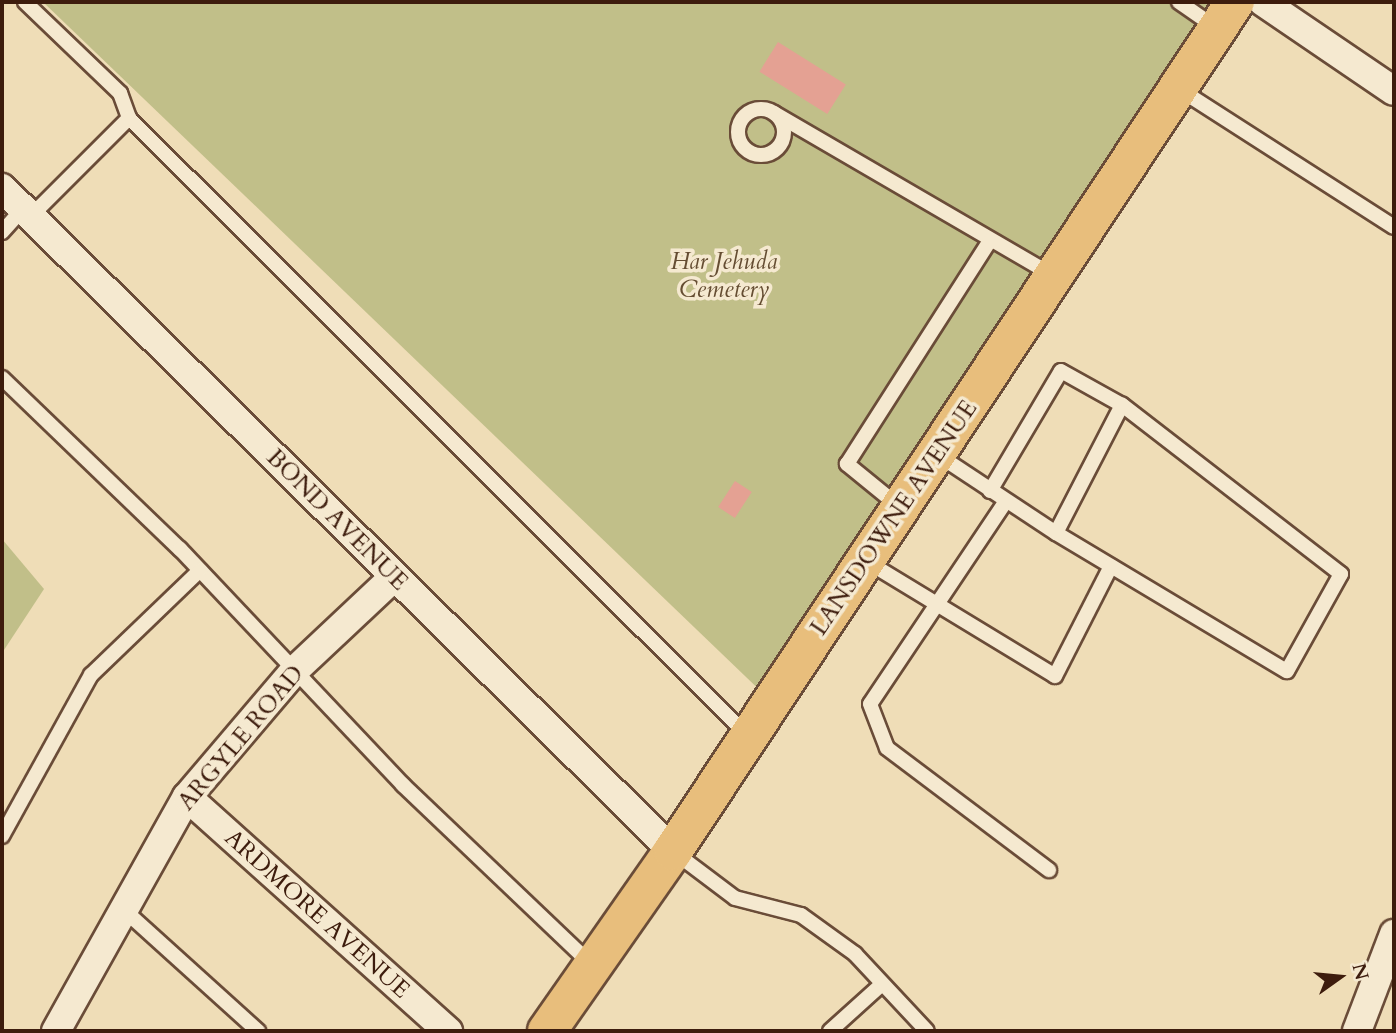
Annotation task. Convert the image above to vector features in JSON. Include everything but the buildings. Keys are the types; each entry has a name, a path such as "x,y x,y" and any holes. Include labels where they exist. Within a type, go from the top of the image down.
{"main road":[{"name":"LANSDOWNE AVENUE","path":"547,1031 673,851 1226,15"}],"street":[{"path":"1263,2 1394,91"},
{"name":"BOND AVENUE","path":"2,188 673,851"},
{"name":"ARGYLE ROAD","path":"57,1031 187,797 295,670 394,577"},
{"name":"ARDMORE AVENUE","path":"187,797 448,1031"},
{"path":"1357,1031 1394,934"}],"lane":[{"path":"25,2 120,93 129,118 748,736"},
{"path":"1179,2 1226,15"},
{"path":"1178,88 1394,227"},
{"path":"774,113 1055,277"},
{"path":"2,232 27,213 129,118"},
{"path":"902,508 848,464 990,240"},
{"path":"937,454 990,491 1056,533 1287,671 1341,574 1122,405 1061,371 990,491"},
{"path":"2,378 200,570 403,785 593,966"},
{"path":"1056,533 1122,405"},
{"path":"1006,501 870,704 887,748 1049,870"},
{"path":"866,561 1055,676 1111,566"},
{"path":"2,836 91,675 200,570"},
{"path":"673,851 735,898 801,915 855,954 928,1031"},
{"path":"124,910 258,1031"},
{"path":"830,1031 882,984"}],"green space":[{"name":"Har Jehuda Cemetery","path":"43,2 1234,2 771,701"},
{"path":"2,539 44,589 2,653"}]}
